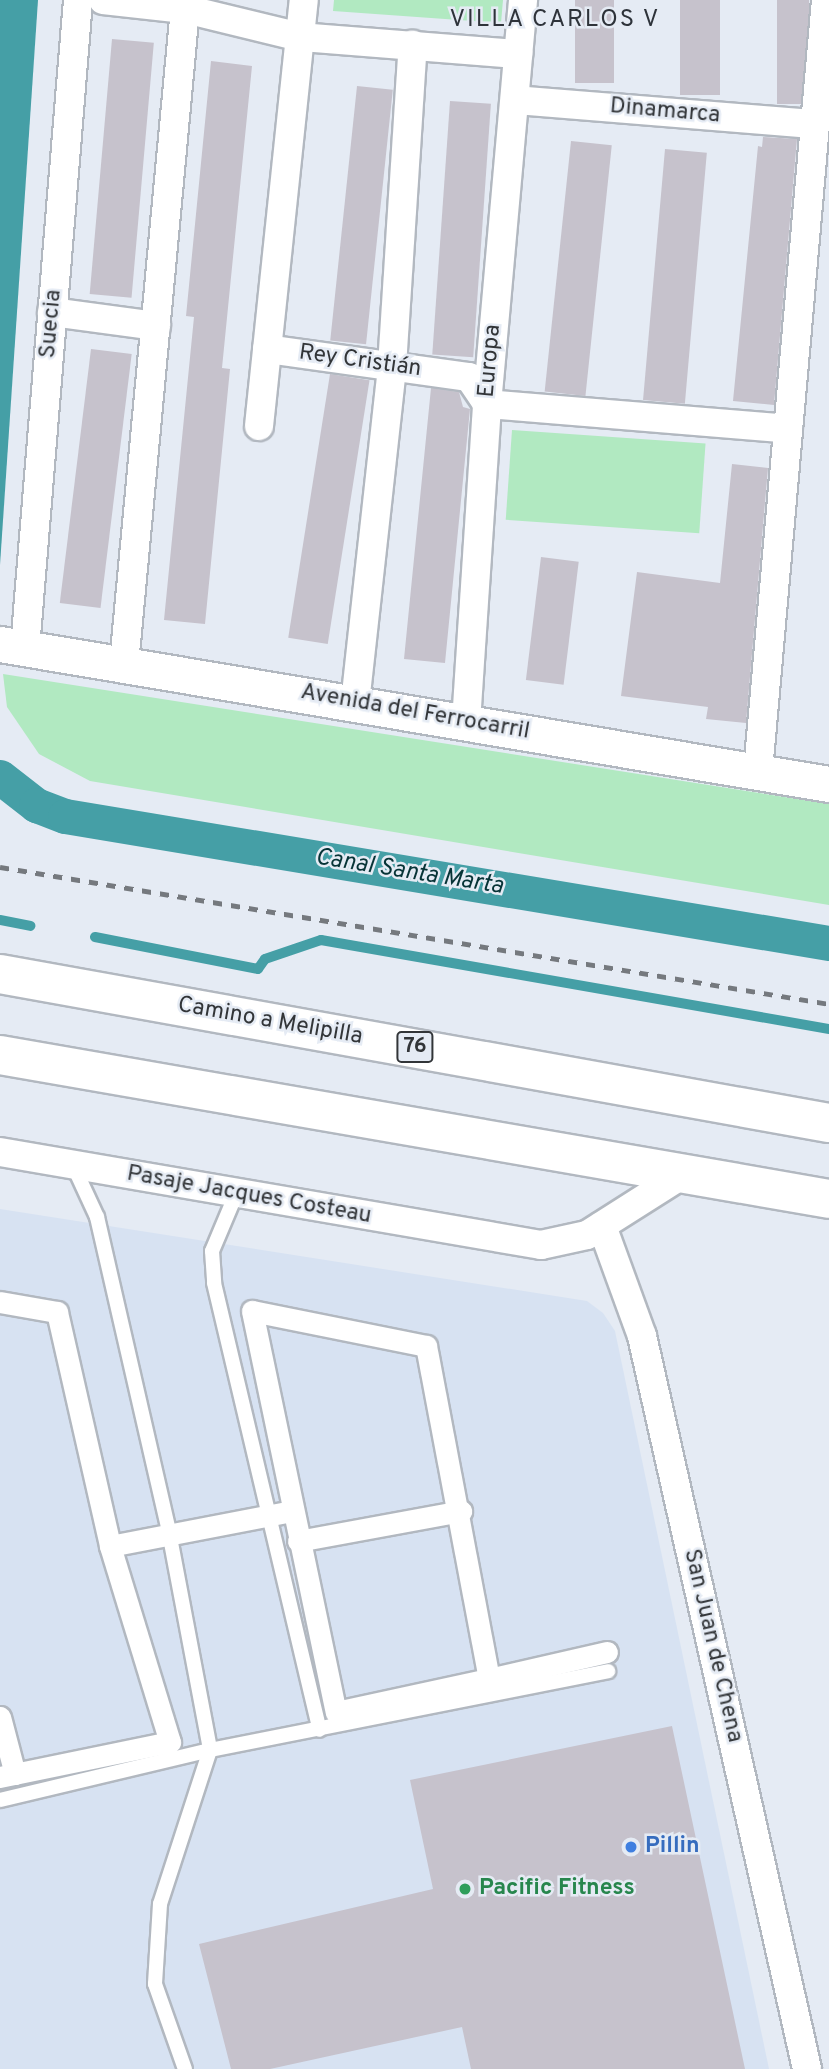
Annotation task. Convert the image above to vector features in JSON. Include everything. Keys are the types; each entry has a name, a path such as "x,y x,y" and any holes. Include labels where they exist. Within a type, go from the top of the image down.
{"main road":[{"name":"Camino a Melipilla","path":"0,974 829,1123"},
{"path":"0,1055 829,1199"}],"street":[{"name":"Suecia","path":"11,646 52,312 78,0"},
{"path":"103,0 185,9 300,37 518,54"},
{"name":"Rey Cristián","path":"304,0 267,349 469,377 487,404"},
{"name":"Europa","path":"466,722 487,404 523,0"},
{"path":"758,771 826,0"},
{"path":"124,664 185,9"},
{"path":"355,703 392,366 413,45"},
{"name":"Dinamarca","path":"515,100 814,124"},
{"path":"52,312 156,326"},
{"path":"259,426 267,349"},
{"path":"487,404 788,429"},
{"name":"Avenida del Ferrocarril","path":"11,646 829,784"},
{"name":"Pasaje Jacques Costeau","path":"0,1152 497,1239 554,1244 602,1226"},
{"path":"602,1226 682,1174"},
{"name":"San Juan de Chena","path":"602,1226 642,1336 807,2069"},
{"path":"0,1303 57,1312 110,1545 170,1742 8,1776 0,1717"},
{"path":"489,1679 461,1511 426,1346 252,1311 290,1511 336,1712 489,1679 608,1662"},
{"path":"110,1545 290,1511"},
{"path":"298,1541 461,1511"}],"lane":[{"path":"73,1165 97,1217 169,1532 210,1750 168,1871 155,1962 165,2020 185,2069"},
{"path":"236,1194 212,1251 214,1283 266,1516 320,1730"},
{"path":"0,1800 210,1750 320,1730 608,1662"}],"shaded area":[{"path":"0,1209 587,1301 603,1313 615,1331 769,2069 0,2069"}],"green space":[{"path":"334,0 503,0 501,23 333,11"},
{"path":"512,430 706,444 699,533 506,520"},
{"path":"3,674 829,804 829,905 90,781 39,754 7,707"}],"water":[{"path":"0,0 38,0 0,565"}],"building":[{"path":"575,0 614,0 614,83 575,83"},
{"path":"680,0 720,0 720,95 680,95"},
{"path":"777,0 809,0 809,104 777,104"},
{"path":"112,39 154,43 132,298 90,294"},
{"path":"211,61 252,66 222,368 230,369 205,624 164,620 194,317 186,316"},
{"path":"357,86 393,90 366,344 330,341"},
{"path":"450,101 491,104 473,357 432,354"},
{"path":"763,137 797,139 774,405 733,401 758,146 762,147"},
{"path":"571,141 612,145 585,396 545,392"},
{"path":"665,149 707,153 685,404 643,400"},
{"path":"91,349 132,354 100,608 60,603"},
{"path":"330,374 370,380 328,644 288,638"},
{"path":"431,388 459,392 463,407 470,409 445,663 404,659"},
{"path":"732,464 768,468 746,723 706,719 708,707 621,696 637,572 720,583"},
{"path":"541,557 579,562 564,685 526,680"},
{"path":"672,1726 745,2069 471,2069 462,2027 270,2069 231,2069 199,1944 433,1889 410,1780"}],"waterway":[{"name":"Canal Santa Marta","path":"0,777 36,805 65,816 829,943"},
{"path":"0,920 30,926"},
{"path":"95,937 258,969 265,959 321,940 829,1029"}],"railway":[{"path":"0,867 829,1004"}],"place":[{"name":"Pillin","path":"631,1847"},
{"name":"Pacific Fitness","path":"465,1889"}],"district":[{"name":"VILLA CARLOS V","path":"555,21"}]}
